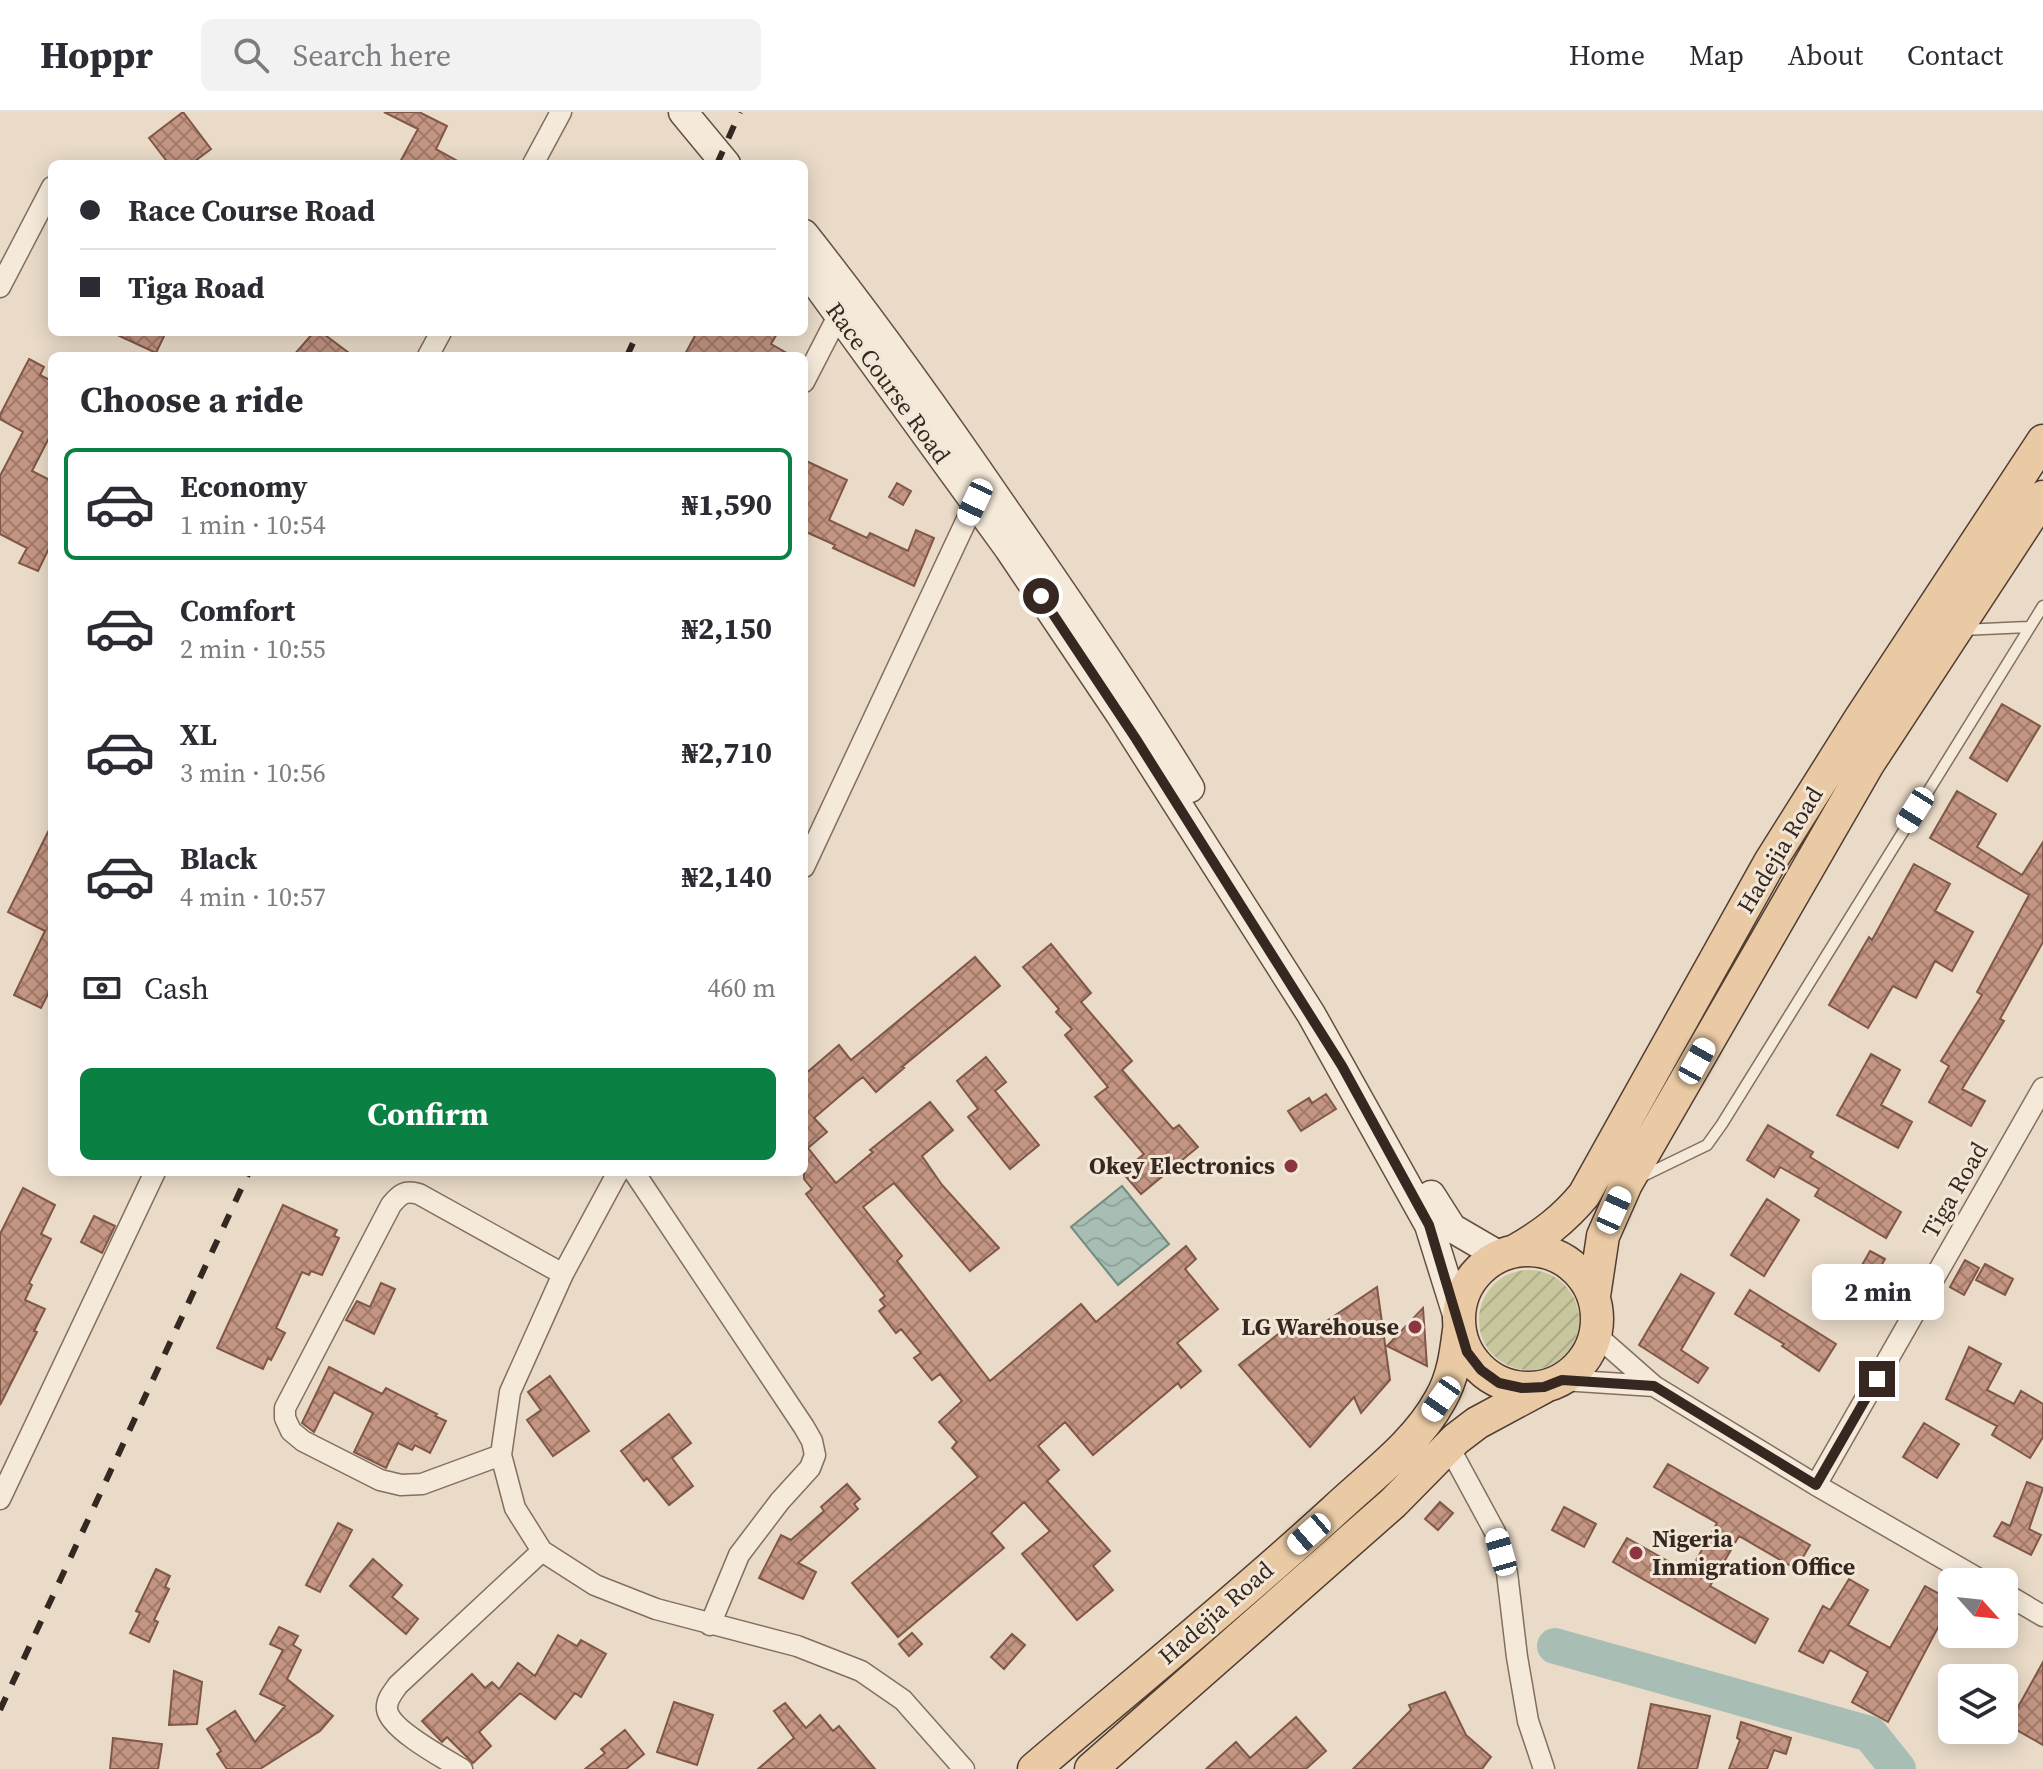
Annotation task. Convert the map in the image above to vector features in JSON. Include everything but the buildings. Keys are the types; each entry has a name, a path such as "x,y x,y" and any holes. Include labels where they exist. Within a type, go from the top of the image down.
{"main road":[{"name":"Hadejia Road","path":"1508,1253 1544,1235 1564,1219 1584,1195 1770,862 1899,657 2043,441"},
{"name":"Hadejia Road","path":"1594,1296 1603,1236 1626,1184 1814,854 1954,630 2043,497"},
{"path":"1540,1250 1563,1259 1582,1275 1594,1296 1598,1316 1596,1335 1589,1353 1577,1368 1553,1383 1522,1388 1499,1383 1481,1370 1467,1352 1459,1326 1461,1302 1480,1268 1508,1253 1540,1250"},
{"name":"Hadejia Road","path":"1034,1769 1309,1534 1399,1451 1424,1424 1441,1399 1454,1367 1459,1326"},
{"name":"Hadejia Road","path":"1091,1769 1393,1503 1477,1423 1553,1383"}],"street":[{"path":"535,160 561,112"},
{"path":"683,112 723,160"},
{"path":"706,112 746,160"},
{"path":"0,287 48,195"},
{"name":"Race Course Road","path":"808,239 913,378 1119,675 1291,955 1442,1214 1452,1228 1508,1253"},
{"name":"Race Course Road","path":"808,272 975,502 1120,714 1334,1053 1429,1225 1459,1326"},
{"path":"808,374 839,314"},
{"path":"808,858 975,502"},
{"name":"Tiga Road","path":"1816,1485 2043,1088"},
{"path":"0,1499 153,1176"},
{"path":"616,1176 563,1274 510,1392 501,1455 515,1508 542,1551 595,1585 656,1609 797,1646 861,1671 903,1700 964,1769"},
{"path":"637,1176 804,1427 815,1455 810,1468 739,1555 710,1625"},
{"path":"501,1455 422,1484 401,1485 380,1480 303,1441 291,1431 285,1418 285,1408 391,1205 400,1195 409,1191 419,1194 563,1274"},
{"path":"1596,1335 1654,1386 1960,1568"},
{"path":"1553,1383 1654,1386"},
{"path":"1449,1447 1486,1513 1503,1559 1528,1721 1543,1769"},
{"path":"462,1769 416,1740 390,1716 387,1707 390,1697 398,1685 542,1551"},
{"path":"2018,1601 2043,1616"}],"lane":[{"path":"1626,1184 1707,1145 2043,606"},
{"path":"1954,630 2028,627"}],"green space":[{"path":"1529,1270 1557,1278 1571,1292 1579,1320 1571,1348 1557,1362 1529,1370 1501,1362 1487,1348 1479,1320 1487,1292 1501,1278"}],"water":[{"path":"1122,1186 1169,1244 1118,1285 1071,1227"}],"waterway":[{"path":"1555,1646 1870,1734 1898,1769"}],"railway":[{"path":"719,160 740,112"},
{"path":"629,352 636,336"},
{"path":"0,1710 247,1176"}],"place":[{"name":"Okey Electronics","path":"1291,1166"},
{"name":"LG Warehouse","path":"1415,1327"},
{"name":"Nigeria Inmigration Office","path":"1636,1553"}],"route":[{"path":"1041,596 1280,963 1342,1066 1429,1225 1459,1321 1459,1330 1467,1352 1481,1370 1499,1383 1522,1388 1544,1387 1562,1380 1654,1386 1816,1485 1877,1379"}]}
